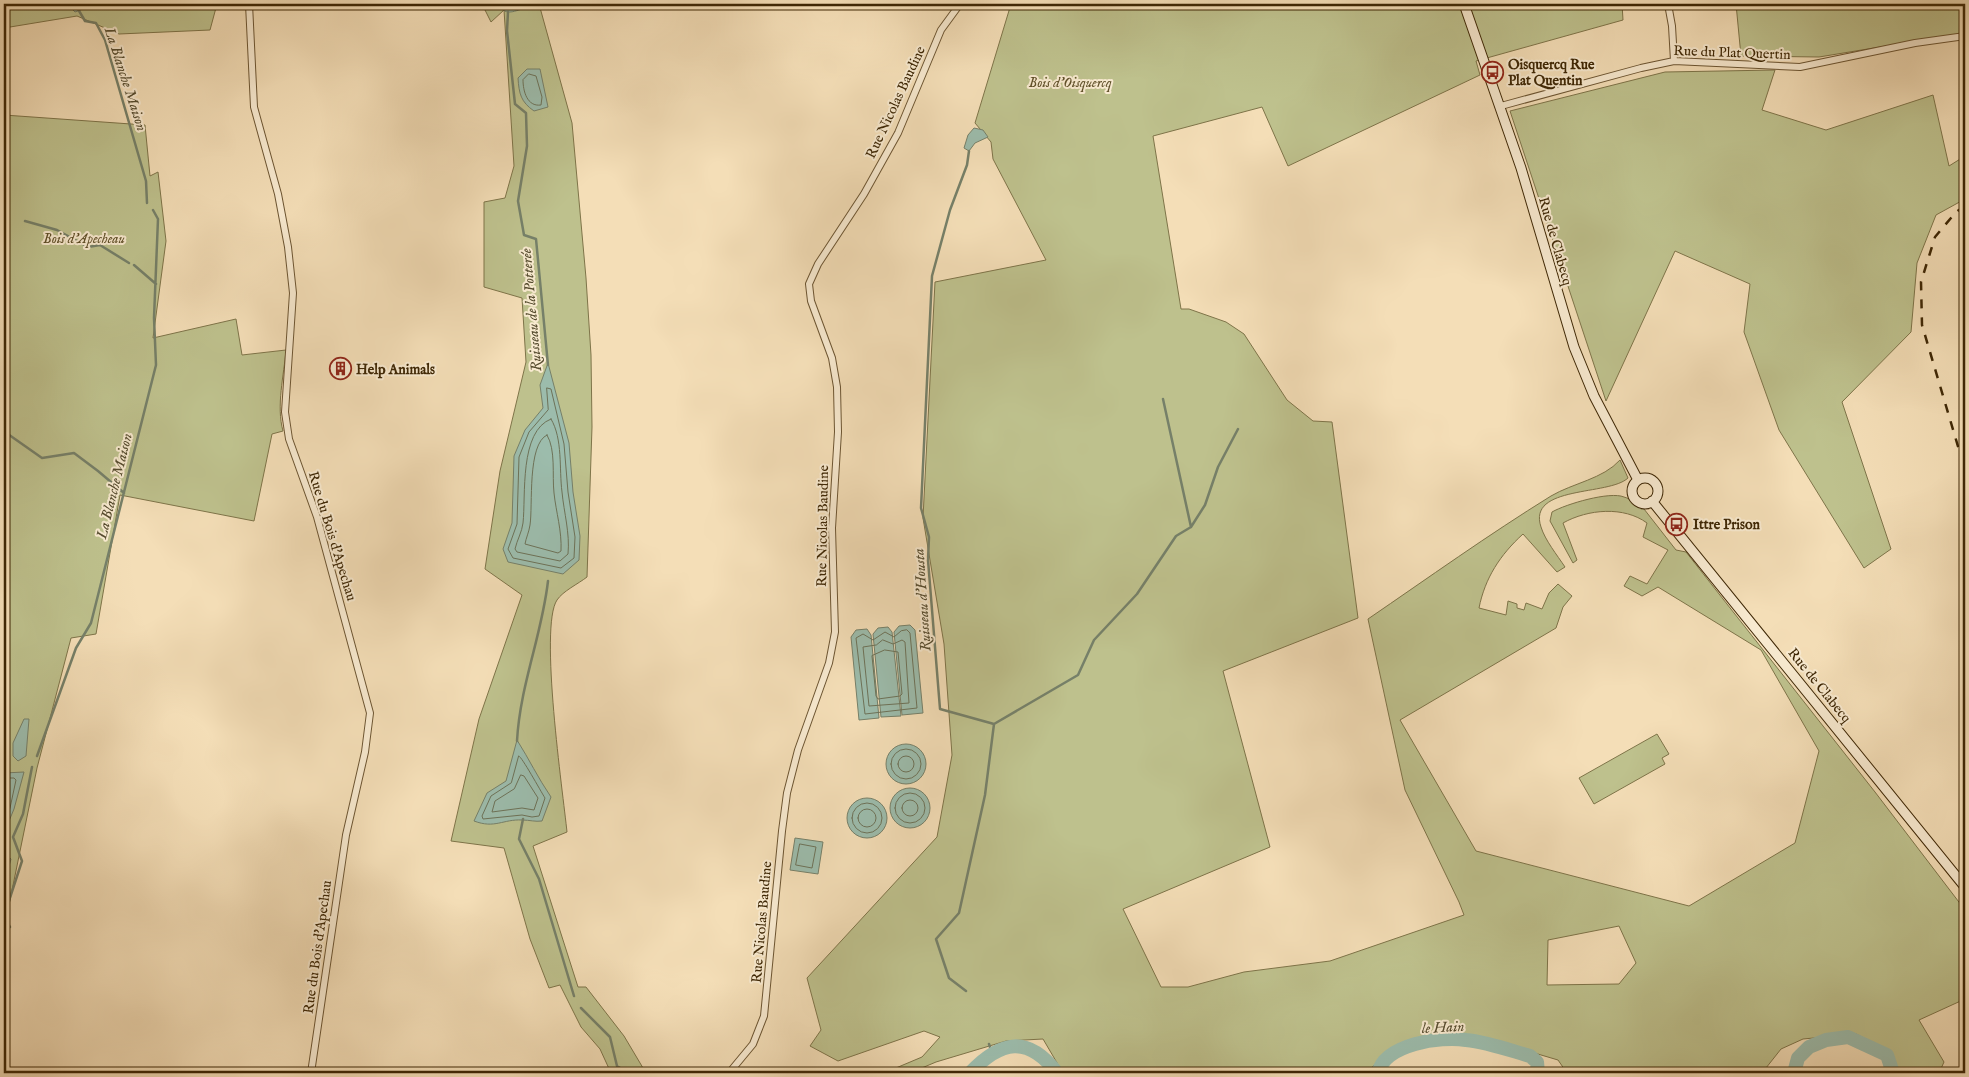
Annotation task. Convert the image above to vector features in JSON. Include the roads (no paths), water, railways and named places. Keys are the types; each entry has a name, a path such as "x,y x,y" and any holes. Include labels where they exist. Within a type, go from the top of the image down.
{"street":[{"name":"Rue du Bois d'Apechau","path":"249,4 254,107 279,202 288,247 293,293 285,412 288,433 317,517 370,712 366,752 346,835 311,1073"},
{"name":"Rue Nicolas Baudine","path":"729,1073 754,1044 764,1016 787,793 798,750 829,663 835,632 832,528 838,432 836,387 832,358 810,301 809,284 818,264 864,194 898,133 941,30 960,4"},
{"name":"Rue de Clabecq","path":"1464,4 1501,106 1574,348 1602,413 1638,480 1632,489 1634,499 1643,503 1652,501 1965,887"},
{"path":"1668,4 1672,26 1674,61"},
{"name":"Rue du Plat Quertin","path":"1501,106 1641,68 1674,61 1800,68 1915,43 1965,36"},
{"path":"1638,480 1646,478 1656,485 1657,494 1652,501"}],"water":[{"path":"67,4 91,4 91,6 75,12"},
{"path":"497,4 527,4 525,8 506,12"},
{"path":"527,69 540,69 548,107 534,111 523,101 518,78"},
{"path":"974,128 983,130 988,137 975,143 969,151 964,148 968,135"},
{"path":"548,363 569,443 573,492 580,536 579,560 563,574 508,562 503,549 512,523 514,456 525,430 543,408 540,385"},
{"path":"910,625 915,630 923,713 902,715 894,632 899,626"},
{"path":"888,627 892,632 901,716 881,717 873,634 878,628"},
{"path":"867,629 871,635 879,718 859,720 851,637 856,630"},
{"path":"24,719 29,719 26,756 18,761 13,756 13,743"},
{"path":"517,740 551,797 542,821 515,820 488,824 474,821 487,793 506,781"},
{"path":"906,744 920,750 926,764 920,778 906,784 892,778 886,764 892,750"},
{"path":"24,772 14,809 4,833 4,773"},
{"path":"910,788 924,794 930,808 924,822 910,828 896,822 890,808 896,794"},
{"path":"867,798 878,801 884,807 887,818 884,829 878,835 867,838 856,835 850,829 847,818 850,807 856,801"},
{"path":"795,838 823,842 818,874 790,870"},
{"path":"4,852 11,859 4,884"}],"waterway":[{"name":"La Blanche Maison","path":"75,4 85,21 96,23 105,40 146,181 147,203"},
{"name":"Ruisseau de la Potterée","path":"508,12 507,31 515,104 526,113 527,146 518,201 524,235 536,239 548,365"},
{"name":"Ruisseau d'Housta","path":"966,991 949,978 936,939 959,913 985,795 994,724 940,709 928,560 929,537 921,508 932,276 950,210 967,165 969,151"},
{"name":"La Blanche Maison","path":"37,756 76,648 91,623 156,365 154,318 158,219 153,210"},
{"path":"25,221 57,230 88,247 100,245 129,263"},
{"path":"134,265 156,284"},
{"path":"994,724 1078,675 1094,640 1137,594 1176,536 1191,527 1163,399"},
{"path":"1191,527 1205,505 1218,467 1238,429"},
{"path":"5,432 42,458 74,453 124,493"},
{"name":"Ruisseau de la Potterée","path":"517,741 522,700 541,621 548,581"},
{"name":"La Blanche Maison","path":"4,931 10,927 4,916 22,861 13,837 23,814 32,767"},
{"name":"Ruisseau de la Potterée","path":"523,819 519,839 539,879 574,996"},
{"name":"Ruisseau de la Potterée","path":"581,1008 610,1037 617,1066 628,1073"},
{"name":"La Blanche Maison","path":"4,1020 4,1033"},
{"name":"le Hain","path":"1794,1073 1798,1058 1809,1047 1826,1040 1848,1037 1887,1055 1893,1073"},
{"name":"le Hain","path":"1378,1073 1383,1063 1391,1055 1402,1049 1415,1044 1442,1039 1482,1042 1530,1056 1537,1062 1538,1073"},
{"name":"Ruisseau d'Housta","path":"989,1044 992,1053"},
{"name":"le Hain","path":"970,1073 993,1054 1004,1048 1014,1046 1036,1052 1057,1073"}],"railway":[{"path":"1965,206 1956,212 1935,237 1921,282 1922,325 1965,470"}],"place":[{"name":"Oisquercq Rue Plat Quentin","path":"1492,72"},
{"name":"Help Animals","path":"340,369"},
{"name":"Ittre Prison","path":"1677,524"}],"park label":[{"name":"Bois d'Oisquercq","path":"1070,82"},
{"name":"Bois d'Apecheau","path":"84,238"}]}
